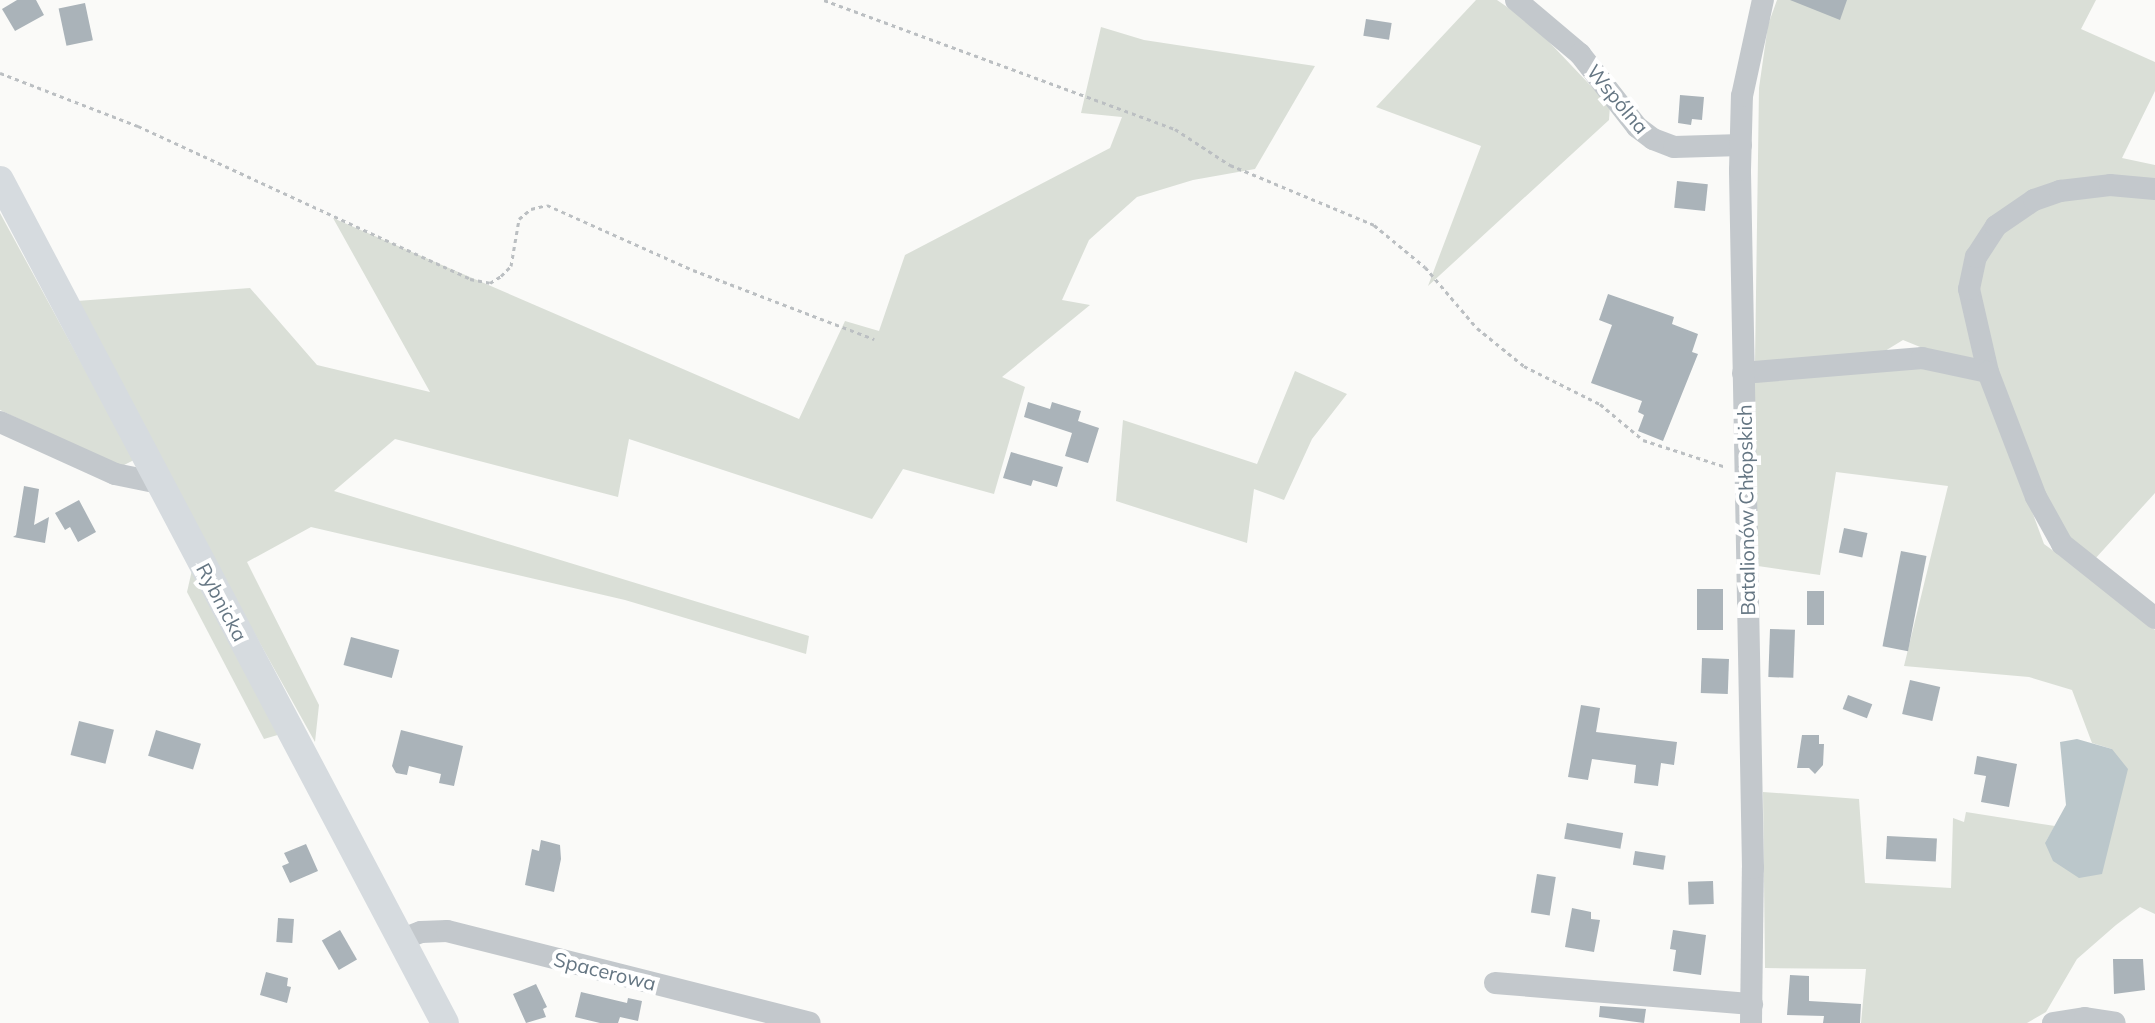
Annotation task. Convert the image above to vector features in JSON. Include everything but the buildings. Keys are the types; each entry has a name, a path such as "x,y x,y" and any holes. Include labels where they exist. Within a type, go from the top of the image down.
{"main road":[{"name":"Rybnicka","path":"0,180 445,1023"}],"street":[{"name":"Wspólna","path":"1516,0 1580,54 1637,127 1653,139 1674,147 1741,145"},
{"name":"Batalionów Chłopskich","path":"1751,1014 1753,868 1741,145 1747,61 1763,0"},
{"path":"2155,189 2110,185 2060,191 2034,200 1996,226 1976,257 1969,289 1988,372 2036,497 2062,544 2155,618"},
{"path":"1743,373 1922,358 1988,372"},
{"path":"0,422 115,474 159,483"},
{"name":"Spacerowa","path":"400,940 421,932 447,931 810,1023"},
{"path":"1495,983 1751,1014"},
{"path":"2053,1023 2085,1018 2115,1023"}],"path":[{"path":"824,0 1175,129 1230,165 1374,225 1425,267 1477,328 1524,366 1600,404 1643,440 1710,464 1746,471"},
{"path":"0,73 151,132 470,279 490,283 501,276 511,266 519,219 531,209 547,205 693,270 874,339"}],"shaded area":[{"path":"1476,0 1497,0 1532,24 1610,106 1609,120 1428,286 1481,146 1376,107"},
{"path":"1777,0 2096,0 2081,29 2155,62 2155,91 2122,158 2155,165 2155,493 2094,560 2062,544 1974,369 1903,340 1885,351 1755,362 1759,88 1768,25"},
{"path":"1101,27 1144,40 1315,66 1255,169 1193,180 1137,197 1089,240 1062,300 1090,305 1002,377 1025,387 994,494 903,469 872,519 629,439 618,497 395,439 334,491 809,636 806,654 625,600 311,527 247,562 319,705 315,742 169,480 77,301 250,288 317,365 430,392 333,218 799,419 845,321 879,331 905,255 1110,148 1122,117 1081,113"},
{"path":"0,213 134,460 120,467 0,410"},
{"path":"1924,364 1984,380 2044,544 2136,611 2155,630 2155,914 2140,907 2116,925 2077,959 2046,1012 2027,1023 1861,1023 1866,969 1765,968 1763,792 1859,799 1865,883 1951,888 1953,818 1964,822 1966,812 2055,826 2045,843 2112,749 2092,743 2072,690 2029,677 1904,666 1948,486 1836,472 1820,575 1758,566 1752,381"},
{"path":"1295,371 1347,394 1312,439 1284,500 1254,489 1247,543 1116,501 1123,420 1257,464"},
{"path":"192,570 281,734 264,739 187,592"},
{"path":"2077,739 2112,749 2128,769 2102,874 2079,878 2053,861 2045,843 2066,805 2060,742"}]}
